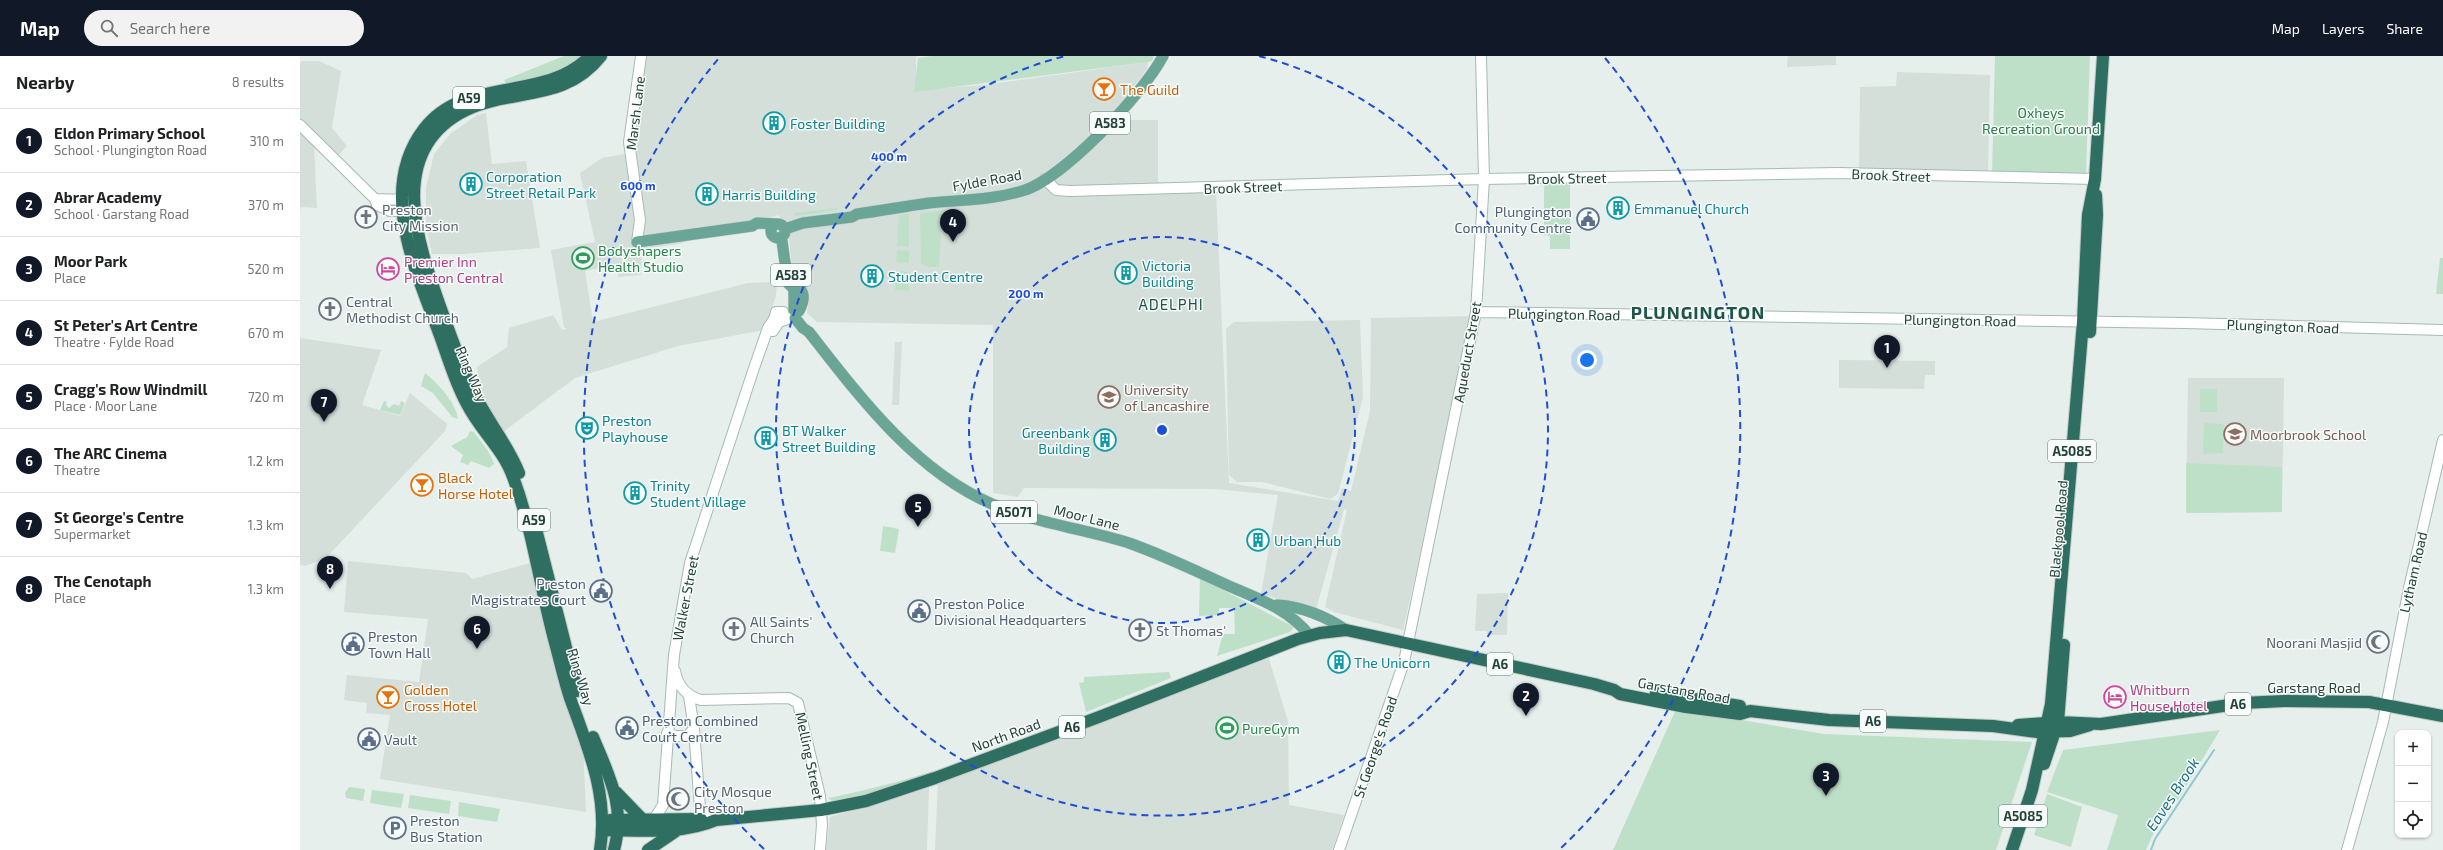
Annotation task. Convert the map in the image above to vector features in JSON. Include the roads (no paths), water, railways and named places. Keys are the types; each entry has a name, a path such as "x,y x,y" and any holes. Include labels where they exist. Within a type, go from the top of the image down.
{"highway":[{"name":"Ring Way","path":"590,56 582,64 562,76 481,93 466,99 442,112 423,131 410,151 407,241 416,271 466,404 500,452 512,476 559,641 578,696 616,792 618,825 614,850"},
{"name":"Ring Way","path":"408,205 422,157 434,135 443,125 476,106 536,94 565,85 587,70 601,56"},
{"name":"Blackpool Road","path":"2012,850 2034,781 2039,754 2052,727 2097,215 2095,179 2103,56"},
{"name":"Blackpool Road","path":"2034,781 2043,768 2060,698 2087,322"},
{"name":"Moor Lane","path":"1315,634 1346,630 1408,644"},
{"name":"North Road","path":"618,825 649,821 711,820 821,810 866,801 935,778 1315,634"},
{"name":"Ring Way","path":"559,641 566,685 598,778 603,825 600,850"},
{"name":"Garstang Road","path":"1408,644 1614,690 1621,687 1742,707 1750,711 1829,720 1997,727 2052,727 2079,730 2085,724 2134,721 2250,703 2344,701 2386,704 2443,716"},
{"path":"2060,698 2069,713 2085,724"},
{"name":"Garstang Road","path":"1997,727 2025,731 2052,727"},
{"path":"2025,731 2033,738 2039,754"},
{"name":"Ring Way","path":"616,792 649,821"},
{"name":"North Road","path":"618,825 680,828 701,826 711,820"},
{"name":"A6","path":"603,825 618,825"},
{"path":"652,848 680,828"}],"main road":[{"name":"Fylde Road","path":"778,230 804,217 854,214 1023,191 1045,179 1120,114 1148,80 1163,56"},
{"path":"637,242 752,226 778,230"},
{"name":"A583","path":"778,230 788,271 801,286 803,295 790,316"},
{"name":"Moor Lane","path":"790,316 808,324 809,332 856,393 900,440 924,461 984,500 1044,522 1128,543 1275,605 1315,634"},
{"name":"Moor Lane","path":"1275,605 1294,608 1330,620 1346,630"},
{"path":"1294,608 1304,617 1315,634"}],"street":[{"name":"Marsh Lane","path":"637,242 640,220 628,142 641,56"},
{"name":"Aqueduct Street","path":"1408,644 1476,312 1484,179 1481,56"},
{"path":"300,125 375,199 377,205 390,211 408,205"},
{"name":"Brook Street","path":"1045,179 1056,190 1070,191 1484,179 1838,173 2095,179"},
{"name":"Plungington Road","path":"1476,312 2087,322 2443,330"},
{"name":"Walker Street","path":"649,821 663,805 667,733 674,663 690,563 766,336 790,316"},
{"name":"Lytham Road","path":"2347,850 2386,704 2408,593 2443,440"},
{"name":"St George's Road","path":"1339,850 1397,683 1408,644"},
{"path":"674,663 676,678 686,693 691,712 694,729 700,808 711,820"},
{"path":"671,696 686,693 701,700 691,712"},
{"name":"Melling Street","path":"701,700 789,698 798,703 820,796 822,825 820,850"},
{"path":"667,733 675,736 687,736 694,729"}],"waterway":[{"name":"Eaves Brook","path":"2151,850 2155,839 2214,750"}],"place":[{"name":"The Guild","path":"1104,89"},
{"name":"Foster Building","path":"774,123"},
{"name":"Corporation Street Retail Park","path":"471,184"},
{"name":"Harris Building","path":"707,194"},
{"name":"Emmanuel Church","path":"1618,208"},
{"name":"Preston City Mission","path":"366,217"},
{"name":"Plungington Community Centre","path":"1588,219"},
{"name":"St Peter's Art Centre","path":"953,242"},
{"name":"Bodyshapers Health Studio","path":"583,258"},
{"name":"Premier Inn Preston Central","path":"388,269"},
{"name":"Victoria Building","path":"1126,273"},
{"name":"Student Centre","path":"872,276"},
{"name":"Central Methodist Church","path":"330,309"},
{"name":"Eldon Primary School","path":"1887,368"},
{"name":"University of Lancashire","path":"1109,397"},
{"name":"St George's Centre","path":"324,422"},
{"name":"Preston Playhouse","path":"587,428"},
{"name":"Moorbrook School","path":"2235,434"},
{"name":"BT Walker Street Building","path":"766,438"},
{"name":"Greenbank Building","path":"1105,440"},
{"name":"Black Horse Hotel","path":"422,485"},
{"name":"Trinity Student Village","path":"635,493"},
{"name":"Cragg's Row Windmill","path":"918,527"},
{"name":"Urban Hub","path":"1258,540"},
{"name":"The Cenotaph","path":"330,589"},
{"name":"Preston Magistrates Court","path":"601,591"},
{"name":"Preston Police Divisional Headquarters","path":"919,611"},
{"name":"All Saints' Church","path":"734,629"},
{"name":"St Thomas'","path":"1140,630"},
{"name":"Noorani Masjid","path":"2378,642"},
{"name":"Preston Town Hall","path":"353,644"},
{"name":"The ARC Cinema","path":"477,649"},
{"name":"The Unicorn","path":"1339,662"},
{"name":"Golden Cross Hotel","path":"388,697"},
{"name":"Whitburn House Hotel","path":"2115,697"},
{"name":"Abrar Academy","path":"1526,716"},
{"name":"Preston Combined Court Centre","path":"627,728"},
{"name":"PureGym","path":"1227,728"},
{"name":"Vault","path":"369,739"},
{"name":"Moor Park","path":"1826,796"},
{"name":"City Mosque Preston","path":"678,799"},
{"name":"Preston Bus Station","path":"395,828"}],"district":[{"name":"ADELPHI","path":"1171,304"},
{"name":"PLUNGINGTON","path":"1698,312"}],"park label":[{"name":"Oxheys Recreation Ground","path":"2041,120"}]}
